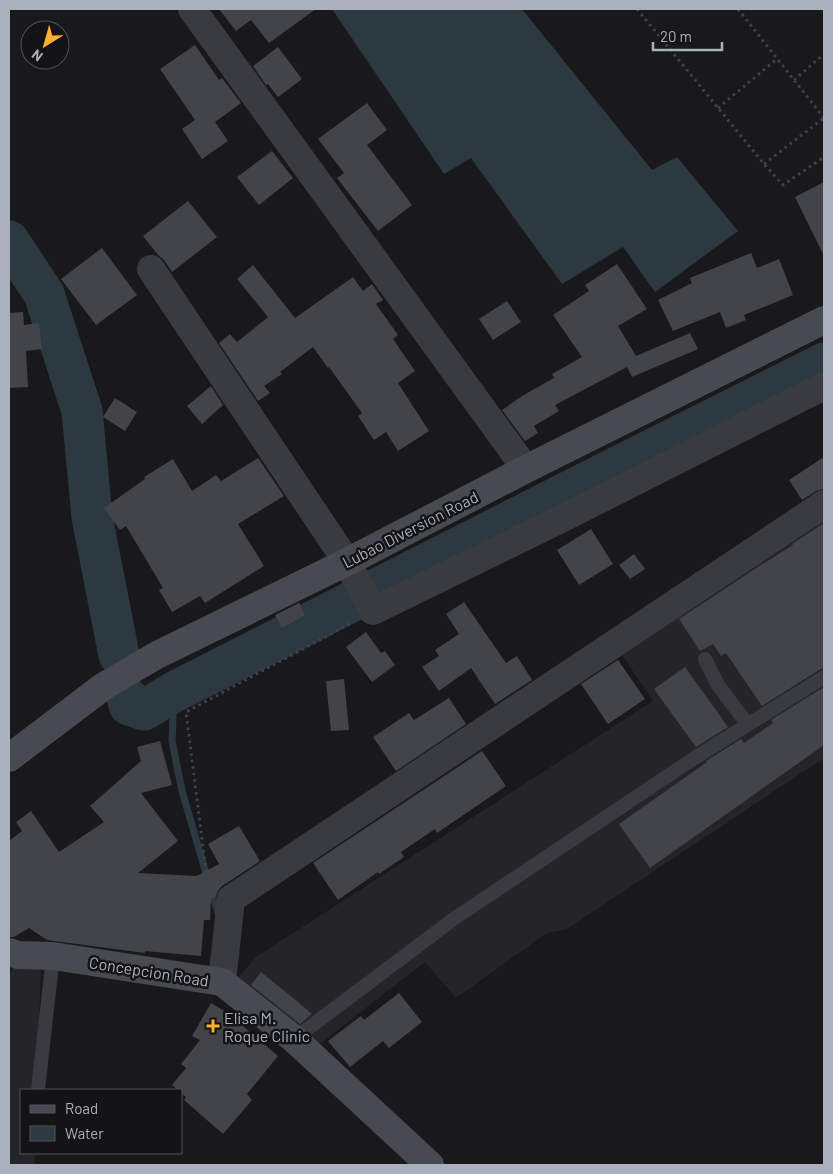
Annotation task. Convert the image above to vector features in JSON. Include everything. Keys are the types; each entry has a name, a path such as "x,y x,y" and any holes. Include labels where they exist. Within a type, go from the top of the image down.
{"street":[{"path":"192,9 526,469"},
{"path":"151,269 349,566 371,608 559,520 824,386"},
{"name":"Lubao Diversion Road","path":"9,758 104,686 157,655 349,566 526,469 824,320"},
{"path":"222,982 231,899 824,504"},
{"name":"Concepcion Road","path":"9,952 18,955 53,956 222,982 294,1039 430,1165"}],"lane":[{"path":"705,659 718,685 748,725"},
{"path":"294,1039 454,918 690,761 824,677"},
{"path":"38,1089 53,956"}],"path":[{"path":"637,9 783,185 824,157"},
{"path":"738,9 824,118 764,164"},
{"path":"794,80 824,54"},
{"path":"718,108 777,59"},
{"path":"212,888 206,871 186,712 371,608"}],"shaded area":[{"path":"824,508 824,758 567,929 547,933 456,998 425,962 317,1046 239,977 256,957 653,701 618,649"},
{"path":"15,963 41,967 37,1089 20,1089 20,1154 35,1154 35,1165 9,1165 9,977"}],"water":[{"path":"332,9 522,9 652,170 677,157 738,231 655,292 623,247 562,284 471,158 444,174"}],"building":[{"path":"219,9 316,9 269,43 251,20 236,31"},
{"path":"195,45 219,80 222,78 241,103 215,122 228,141 202,159 182,129 195,120 160,69"},
{"path":"278,47 302,79 278,97 268,84 266,85 253,66"},
{"path":"367,103 387,130 367,145 412,205 378,231 337,178 344,173 318,139"},
{"path":"272,151 293,178 259,205 237,177"},
{"path":"824,182 824,256 795,197"},
{"path":"188,201 217,237 172,272 143,236"},
{"path":"102,248 137,295 96,325 61,279"},
{"path":"751,253 757,268 779,259 793,295 744,315 746,320 726,328 720,312 673,331 658,300 692,283 690,278"},
{"path":"617,264 647,309 618,326 636,356 690,333 698,349 632,377 627,367 555,405 559,411 534,426 538,433 525,441 502,410 554,378 552,374 582,357 553,315 589,291 585,285"},
{"path":"253,265 295,318 353,277 363,291 372,284 383,300 376,304 398,335 393,339 415,371 398,383 429,431 398,451 386,432 374,440 358,416 362,413 313,347 280,372 282,374 264,386 270,393 258,401 219,343 230,334 237,342 268,317 237,279"},
{"path":"507,301 521,322 493,340 479,319"},
{"path":"23,312 24,325 39,323 42,349 26,351 28,387 9,388 9,313"},
{"path":"211,386 223,405 202,424 187,406"},
{"path":"115,398 137,412 125,431 103,417"},
{"path":"824,457 824,489 816,491 802,500 789,480"},
{"path":"258,458 284,496 238,524 264,566 205,603 200,596 172,612 159,590 163,588 126,526 120,530 104,508 145,479 144,477 173,459 192,491 216,475 221,481"},
{"path":"824,523 824,668 762,706 726,653 721,656 713,644 700,651 679,619"},
{"path":"591,529 613,564 579,585 557,550"},
{"path":"634,554 645,569 630,579 619,565"},
{"path":"464,602 506,663 517,656 532,680 495,704 471,668 439,691 422,667 439,656 435,650 459,634 446,614"},
{"path":"299,603 305,615 282,628 275,615"},
{"path":"366,632 381,653 385,651 395,665 372,682 346,647"},
{"path":"618,660 645,699 608,724 581,684"},
{"path":"685,667 728,727 696,747 654,689"},
{"path":"344,679 349,730 331,731 326,681"},
{"path":"824,687 824,745 650,868 619,824 706,761 741,739 744,743 773,723 771,720"},
{"path":"449,698 466,724 396,771 373,737 409,713 414,720"},
{"path":"160,741 172,785 141,793 178,841 138,873 197,876 219,864 208,844 239,826 260,861 222,886 216,896 211,899 210,920 204,920 201,956 145,951 145,953 47,940 29,928 14,937 9,937 9,841 22,831 16,822 31,811 59,852 104,822 90,806 141,761 137,747"},
{"path":"482,751 506,786 437,833 435,829 401,852 404,857 379,874 378,872 338,900 313,863"},
{"path":"261,972 312,1014 300,1024 251,985"},
{"path":"399,993 422,1022 389,1048 383,1041 350,1067 328,1041 361,1016 364,1020"},
{"path":"211,1003 229,1014 278,1056 247,1094 252,1100 223,1134 184,1100 186,1097 182,1094 182,1089 177,1089 172,1085 186,1068 181,1064 200,1040 192,1036"}],"waterway":[{"path":"9,241 44,294 82,411 92,517 119,655"},
{"path":"127,697 129,705 144,710 174,692 824,363"},
{"path":"174,692 172,741 182,791 208,880"},
{"path":"211,890 219,916"}],"place":[{"name":"Elisa M. Roque Clinic","path":"213,1026"}]}
